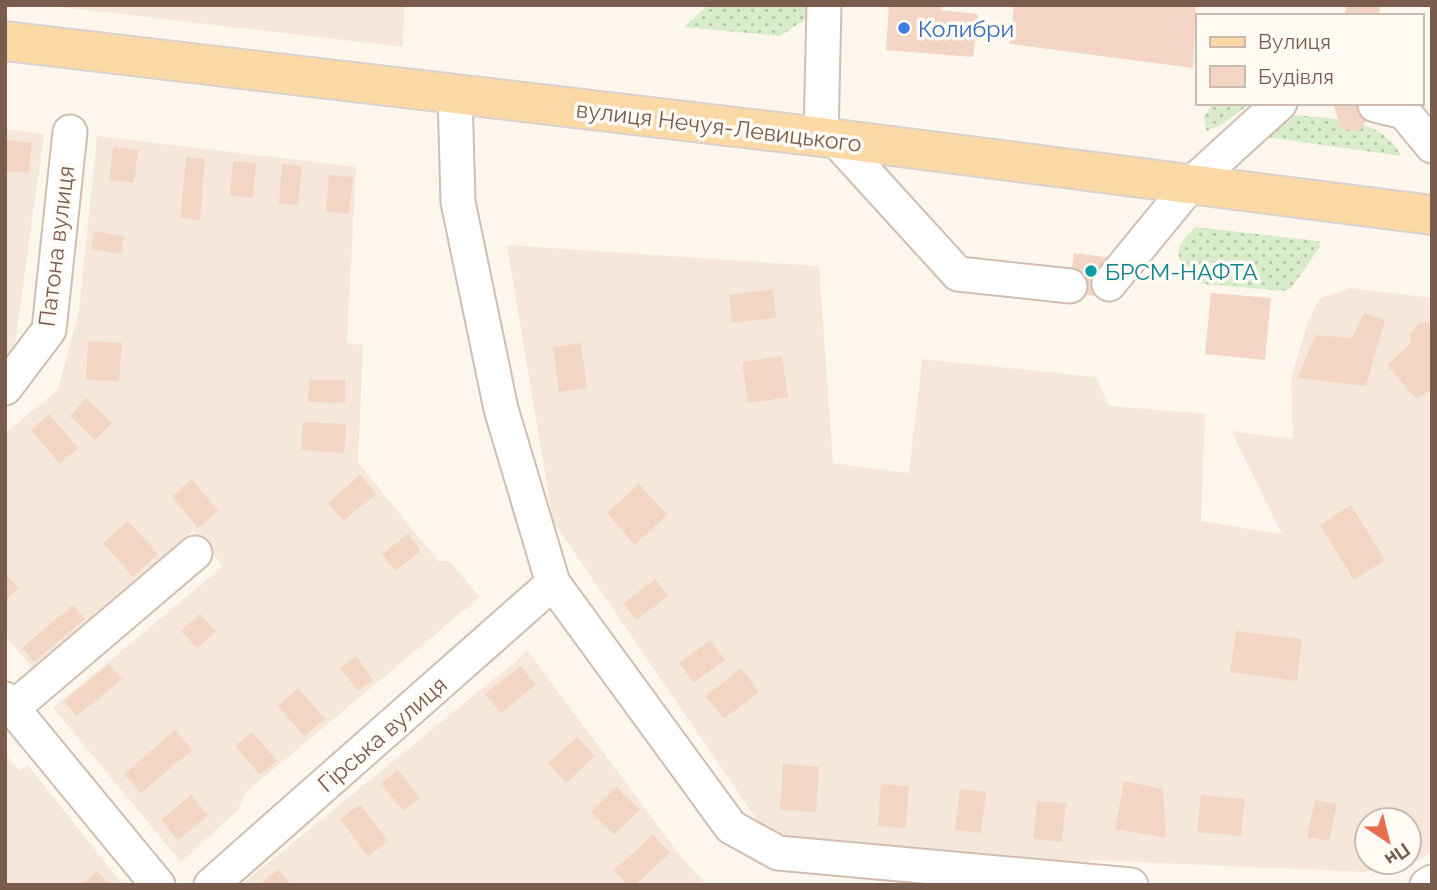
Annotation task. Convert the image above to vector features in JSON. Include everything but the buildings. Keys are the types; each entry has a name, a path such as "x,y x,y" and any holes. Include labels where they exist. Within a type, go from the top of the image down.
{"main road":[{"name":"вулиця Нечуя-Левицького","path":"5,41 828,138 1432,215"}],"street":[{"path":"824,5 828,138 958,274 1070,286"},
{"path":"454,94 458,202 501,409 553,583 731,827 778,853 1131,885"},
{"path":"1109,285 1190,185 1277,105"},
{"path":"1375,105 1404,111 1432,146"},
{"name":"Патона вулиця","path":"5,388 50,330 70,132"},
{"path":"158,885 9,703 195,553"},
{"name":"Гірська вулиця","path":"211,885 553,583"},
{"path":"1427,885 1432,882"}],"shaded area":[{"path":"43,5 404,5 403,47"},
{"path":"5,129 44,134 14,351 5,358"},
{"path":"97,136 356,167 347,343 363,345 358,462 438,561 449,561 480,597 247,791 238,810 181,862 53,708 223,566 193,531 34,669 5,636 5,433 58,390 79,311"},
{"path":"507,245 819,266 833,463 909,473 922,359 1096,377 1109,406 1205,414 1201,521 1282,534 1231,431 1293,439 1291,378 1308,321 1320,298 1351,288 1432,298 1432,852 1423,857 1423,806 1353,806 1353,871 1090,860 1086,871 781,834 761,826 553,521"},
{"path":"528,651 675,849 706,885 241,885"},
{"path":"5,754 19,771 28,765 123,885 5,885"}],"green space":[{"path":"708,5 806,5 806,19 780,36 684,27"},
{"path":"1212,105 1248,105 1221,125 1206,131 1204,116"},
{"path":"1280,116 1340,120 1370,127 1393,143 1401,156 1259,136"},
{"path":"1196,227 1319,241 1320,247 1291,288 1283,291 1205,284 1194,281 1178,254 1182,242"}],"place":[{"name":"Колибри","path":"904,28"},
{"name":"БРСМ-НАФТА","path":"1091,271"}]}
